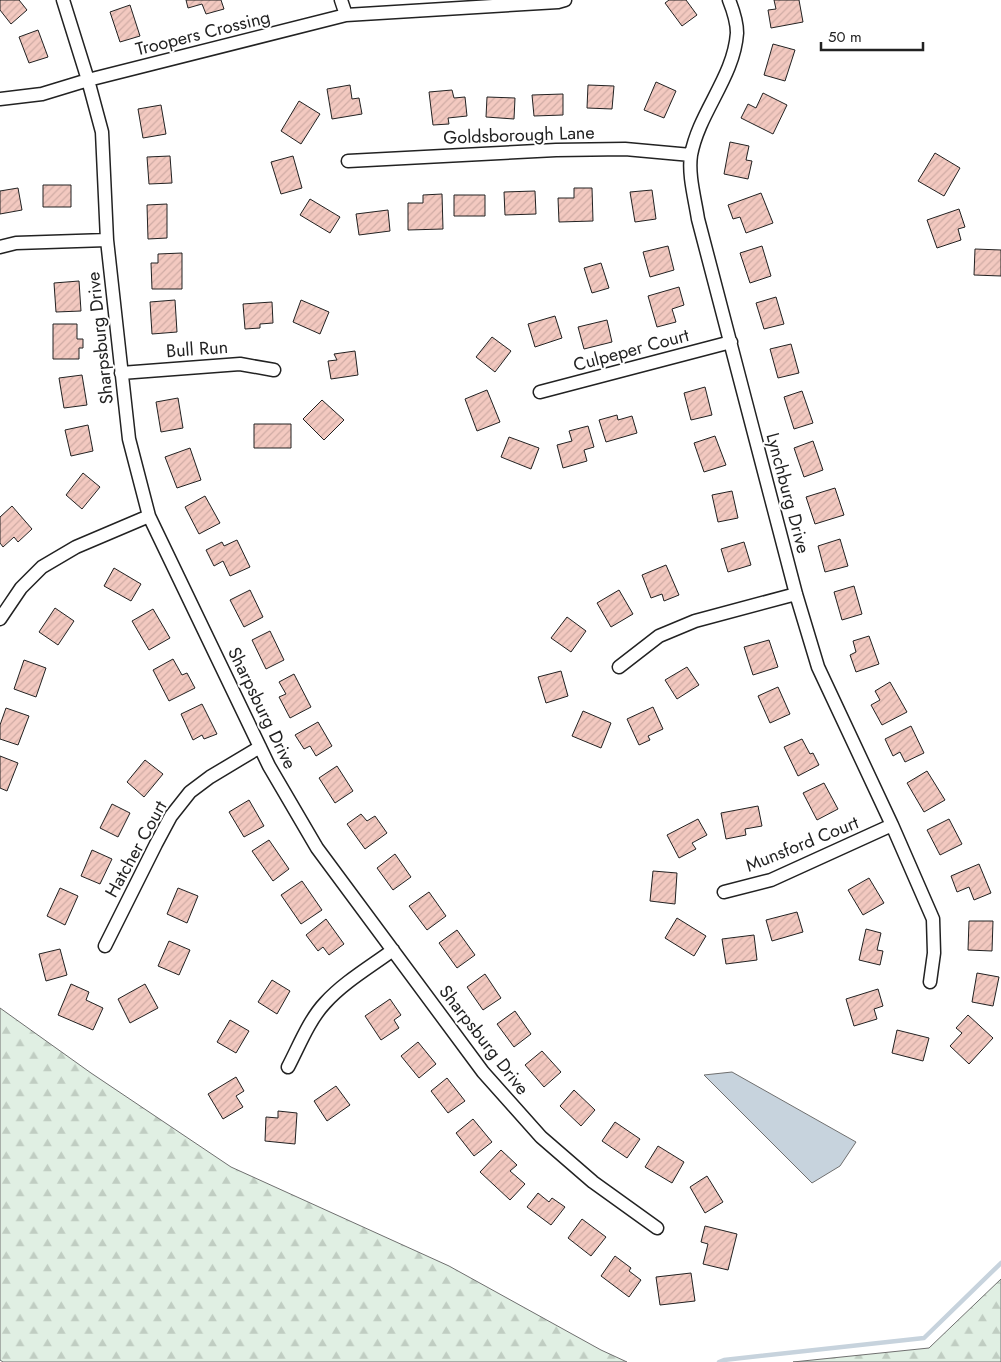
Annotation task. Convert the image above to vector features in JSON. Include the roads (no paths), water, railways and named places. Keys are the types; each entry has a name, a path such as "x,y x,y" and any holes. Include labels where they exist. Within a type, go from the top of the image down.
{"street":[{"name":"Sharpsburg Drive","path":"63,0 102,132 107,240 129,439 149,516 269,766 317,848 483,1072 541,1137 593,1182 657,1228"},
{"path":"341,0 346,15"},
{"name":"Troopers Crossing","path":"0,99 42,94 88,80 346,15 519,5 565,0"},
{"name":"Lynchburg Drive","path":"729,0 734,12 737,33 733,53 696,135 691,154 690,166 698,219 796,594 818,667 892,825 933,919 934,953 930,982"},
{"name":"Goldsborough Lane","path":"348,161 556,150 626,149 691,154"},
{"path":"0,247 16,243 107,240"},
{"name":"Culpeper Court","path":"540,392 731,342"},
{"name":"Bull Run","path":"121,372 240,364 274,370"},
{"path":"0,619 21,588 42,567 76,547 149,516"},
{"path":"619,667 660,636 695,621 796,594"},
{"name":"Hatcher Court","path":"105,946 171,816 190,792 210,777 260,747"},
{"name":"Munsford Court","path":"724,892 771,880 892,825"},
{"path":"288,1067 310,1024 324,1004 343,986 393,950"}],"waterway":[{"path":"719,1362 924,1338 1001,1263"}]}
